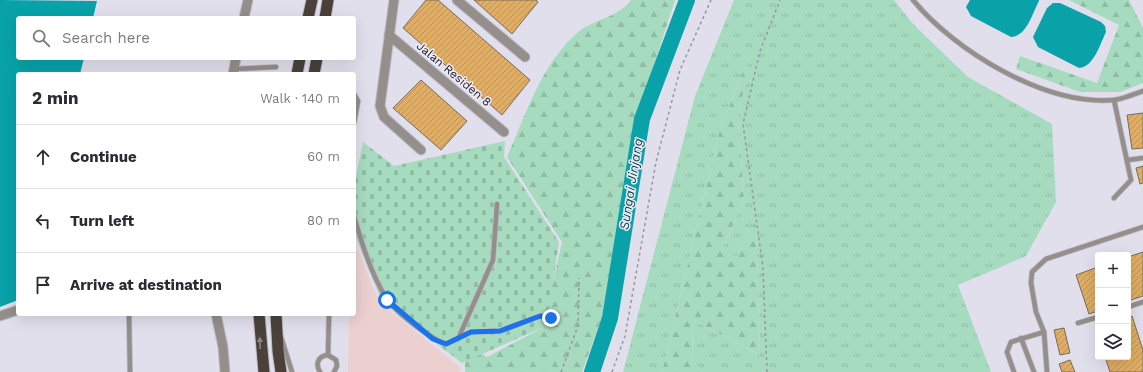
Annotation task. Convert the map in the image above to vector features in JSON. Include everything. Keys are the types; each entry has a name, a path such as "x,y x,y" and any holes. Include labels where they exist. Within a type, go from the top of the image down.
{"highway":[{"path":"308,16 312,0"},
{"path":"325,16 328,0"},
{"path":"297,72 300,60"},
{"path":"314,72 317,60"},
{"path":"259,316 264,372"},
{"path":"276,316 281,372"}],"street":[{"path":"244,16 248,0"},
{"path":"394,0 380,106 382,113 421,150"},
{"path":"457,0 525,57"},
{"name":"Jalan Residen 8","path":"389,34 504,132"},
{"path":"233,72 236,60"},
{"path":"0,316 16,311"},
{"path":"216,316 223,347 225,372"}],"lane":[{"path":"913,0 947,32 981,60 1026,84 1081,99 1114,100 1143,91"},
{"path":"233,72 276,67"},
{"path":"356,98 358,101 356,112"},
{"path":"1114,100 1128,160 1131,180 1114,198"},
{"path":"1128,160 1143,158"},
{"path":"458,339 493,260 497,204"},
{"path":"356,222 367,258 387,300 433,339 446,344 471,332 500,331 540,316 551,318"},
{"path":"1045,372 1044,332 1036,312 1031,283 1032,272 1046,259 1143,227"},
{"path":"1131,306 1143,302"},
{"path":"129,316 130,372"},
{"path":"276,316 292,372"},
{"path":"328,355 329,316"},
{"path":"1078,323 1095,317"},
{"path":"1014,372 1007,352 1011,342 1044,332"},
{"path":"1021,338 1034,372"},
{"path":"320,372 318,362 322,356 328,355 336,360 337,366 334,372"}],"path":[{"path":"612,372 625,336 656,162 680,70 712,0"},
{"path":"767,372 763,268 743,124 760,51 780,0"},
{"path":"561,372 578,326 579,278"}],"shaded area":[{"path":"356,245 379,302 461,368 458,372 348,372 349,316 356,316"}],"green space":[{"path":"631,0 675,0 640,108 618,236 612,289 582,372 465,372 465,359 460,340 487,357 542,328 562,242 507,157 528,107 544,75 564,46 583,28 619,11"},
{"path":"734,0 894,0 913,24 968,77 1052,124 1056,202 1026,256 958,285 991,372 702,372 692,359 693,320 760,355 756,221 736,257 721,252 744,199 738,120 750,53 719,133 662,372 623,372 695,96"},
{"path":"1069,0 1129,0 1143,28 1143,83 1120,92 1080,92 1016,69 1020,56 1097,83 1119,25"},
{"path":"751,50 738,120 744,199 721,252 736,257 756,220 760,355 693,320 692,359 702,372 662,372 719,133"},
{"path":"505,141 504,157 559,242 546,326 462,363 382,302 356,238 356,176 363,142 394,166"}],"water":[{"path":"0,0 97,1 93,16 16,16 16,60 84,60 80,72 16,72 16,301 0,307"},
{"path":"970,0 1039,1 1025,29 1017,36 1011,37 971,16 966,7"},
{"path":"1053,3 1060,3 1101,22 1105,26 1106,32 1096,54 1089,64 1084,67 1079,68 1038,47 1033,37 1047,8"}],"building":[{"path":"426,0 438,0 530,80 502,115 403,28"},
{"path":"474,0 536,0 538,2 512,34"},
{"path":"421,80 467,121 441,150 393,108"},
{"path":"1143,113 1143,148 1132,149 1127,115"},
{"path":"1143,166 1143,183 1140,184 1136,168"},
{"path":"1143,252 1143,296 1131,300 1131,288 1131,256"},
{"path":"1095,268 1095,312 1089,314 1076,275"},
{"path":"1131,316 1143,350 1143,372 1110,372 1106,360 1131,360"},
{"path":"1064,328 1070,353 1060,355 1054,330"},
{"path":"1070,360 1075,372 1062,372 1059,364"}],"waterway":[{"name":"Sungai Jinjang","path":"592,372 610,318 642,119 687,0"}],"route":[{"path":"387,300 433,339 446,344 451,343 471,332 500,331 540,316 551,318"}]}
